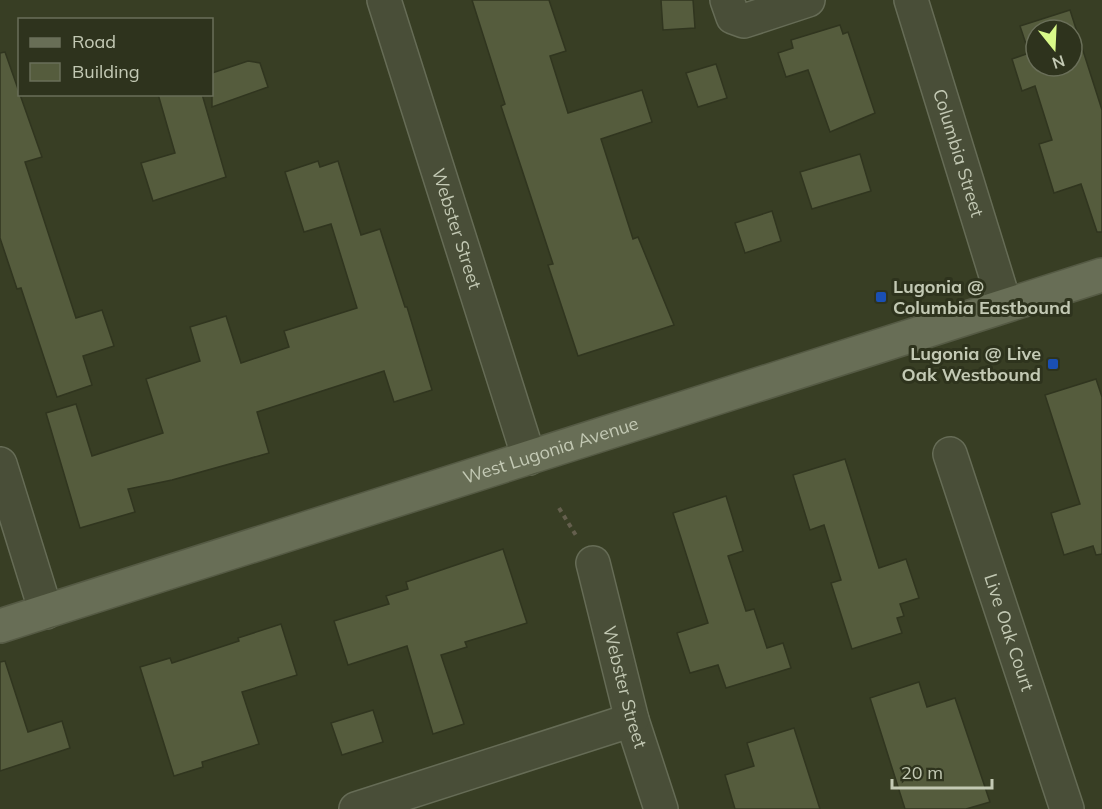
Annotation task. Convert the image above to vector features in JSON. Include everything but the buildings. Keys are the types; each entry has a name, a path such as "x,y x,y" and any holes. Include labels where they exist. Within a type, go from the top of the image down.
{"main road":[{"name":"West Lugonia Avenue","path":"0,626 1102,275"}],"street":[{"name":"Webster Street","path":"384,0 529,458"},
{"path":"728,0 733,17 744,21 808,0"},
{"name":"Columbia Street","path":"911,0 1005,305"},
{"name":"Live Oak Court","path":"950,454 1067,809"},
{"path":"0,464 46,612"},
{"name":"Webster Street","path":"593,563 632,720 661,809"},
{"path":"356,809 632,720"}],"place":[{"name":"Lugonia @ Columbia Eastbound","path":"881,297"},
{"name":"Lugonia @ Live Oak Westbound","path":"1053,364"}]}
